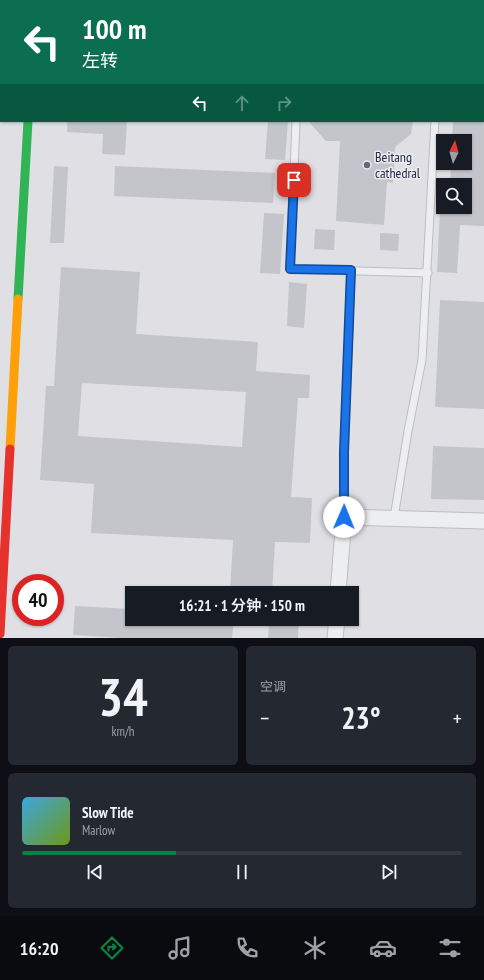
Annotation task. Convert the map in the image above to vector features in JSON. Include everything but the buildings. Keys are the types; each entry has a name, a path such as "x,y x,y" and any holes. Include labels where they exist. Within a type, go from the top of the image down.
{"street":[{"path":"0,634 28,122"},
{"path":"339,586 344,517 344,452 351,270"},
{"path":"0,436 10,441"},
{"path":"0,441 10,441"},
{"path":"344,517 484,521"},
{"path":"335,638 336,626"}],"lane":[{"path":"296,122 290,269 428,272"},
{"path":"394,518 408,431 422,360 428,272 435,122"}],"traffic: fast":[{"path":"18,299 28,122"},
{"path":"348,352 351,270"}],"traffic: slow":[{"path":"10,449 18,299"},
{"path":"344,517 344,452 348,352"}],"traffic: jam":[{"path":"0,634 10,449"}],"place":[{"name":"Beitang cathedral","path":"367,165"}],"route":[{"path":"294,180 290,269 351,270 344,452 344,517"}]}
